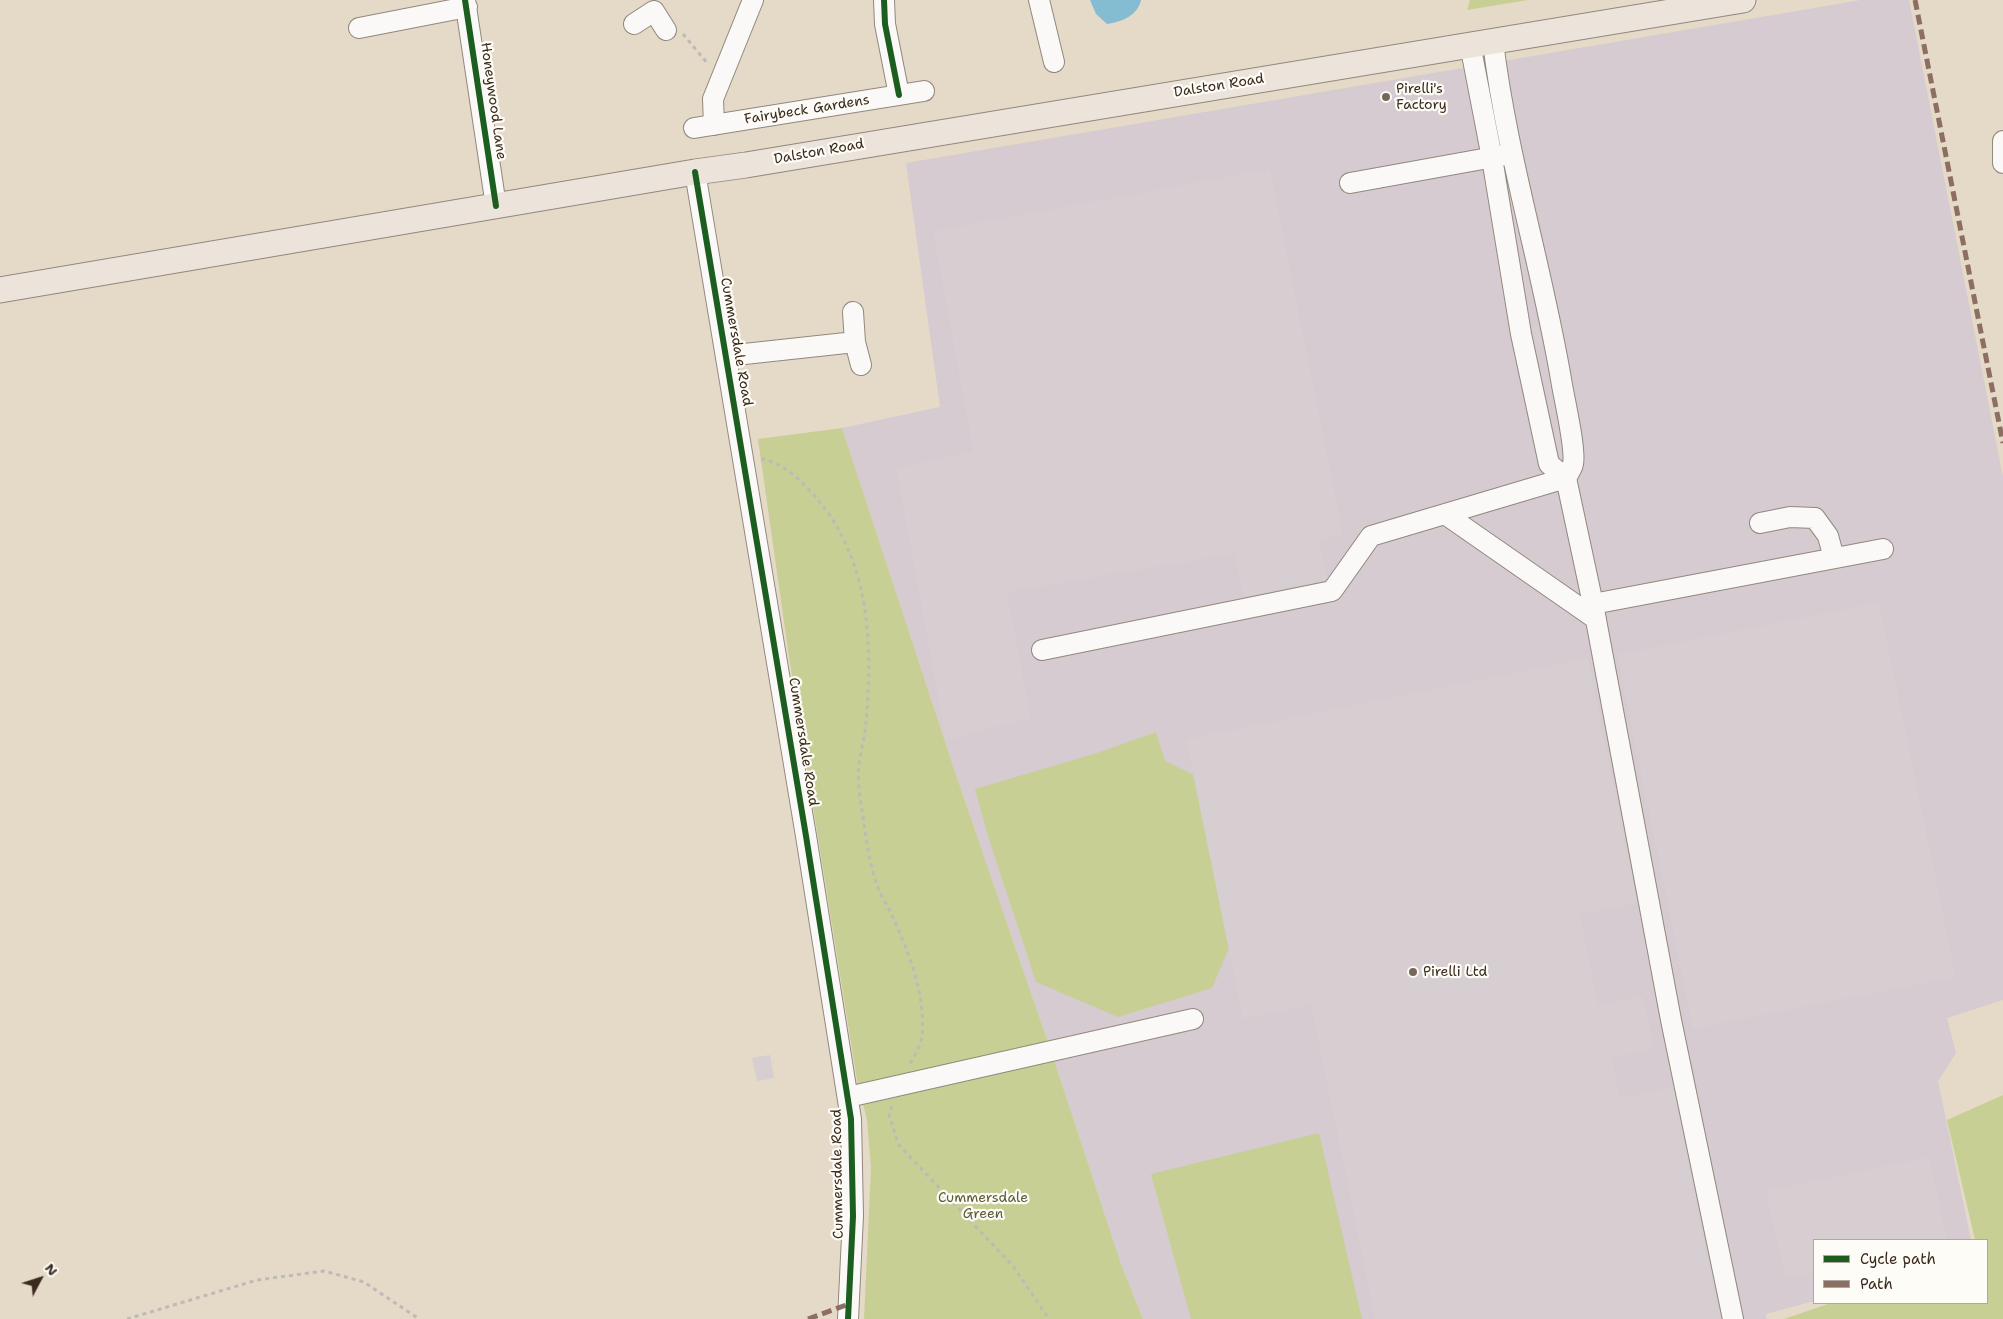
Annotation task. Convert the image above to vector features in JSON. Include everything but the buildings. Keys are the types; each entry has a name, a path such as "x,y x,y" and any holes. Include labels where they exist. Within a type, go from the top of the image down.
{"main road":[{"name":"Dalston Road","path":"0,290 695,172 1743,0"}],"street":[{"path":"714,125 713,98 753,0"},
{"path":"884,0 885,24 899,94"},
{"path":"1039,0 1054,62"},
{"path":"359,28 466,4"},
{"name":"Honeywood Lane","path":"466,4 496,206"},
{"path":"634,24 652,6 666,30"},
{"path":"1042,650 1332,591 1371,536 1566,478 1573,464 1555,343 1496,67 1482,43"},
{"path":"1482,43 1492,158 1521,334 1549,464 1566,478 1595,611 1671,1020 1733,1319"},
{"name":"Fairybeck Gardens","path":"694,128 924,91"},
{"path":"2003,141 2003,163"},
{"path":"1350,183 1513,153"},
{"name":"Cummersdale Road","path":"695,172 851,1119 853,1208 848,1319"},
{"path":"853,312 855,342 861,366"},
{"path":"726,356 855,342"},
{"path":"1445,514 1595,611 1834,558 1884,549"},
{"path":"1760,523 1790,517 1815,518 1828,536 1834,558"},
{"path":"848,1097 1193,1019"}],"path":[{"path":"666,30 680,29 711,68"},
{"path":"743,456 765,459 790,472 811,491 829,513 851,552 861,588 867,622 869,661 865,730 858,765 859,792 876,883 891,914 918,983 922,1011 922,1038 889,1114 898,1144 1013,1266 1049,1319"},
{"path":"127,1319 257,1280 324,1270 364,1282 419,1319"}],"shaded area":[{"path":"1861,0 1909,0 2003,477 2003,1000 1947,1018 1956,1053 1938,1081 1971,1239 1813,1239 1813,1301 1766,1314 1767,1319 1143,1319 1121,1264 1054,1060 955,772 842,428 940,407 906,163"}],"green space":[{"path":"1470,0 1528,0 1467,10"},
{"name":"Cummersdale Green","path":"842,428 955,772 1054,1060 1121,1264 1143,1319 864,1319 871,1168 867,1120 857,1080 789,657 758,439"},
{"path":"1156,732 1165,761 1194,775 1229,948 1212,988 1118,1017 1036,982 988,836 975,789 1097,753"},
{"path":"2003,1095 2003,1319 1784,1319 1828,1304 1988,1304 1988,1239 1975,1239 1947,1120"},
{"path":"1319,1133 1362,1319 1191,1319 1151,1174"}],"water":[{"path":"1090,0 1141,0 1133,14 1118,22 1107,24 1096,14"}],"marked path":[{"path":"1915,0 2003,443"},
{"path":"808,1319 849,1304"}],"cycle path":[{"path":"465,0 496,206"},
{"path":"884,0 885,24 899,95"},
{"path":"695,172 806,836 851,1119 853,1216 848,1319"}],"place":[{"name":"Pirelli's Factory","path":"1386,97"},
{"name":"Pirelli Ltd","path":"1413,972"}]}
